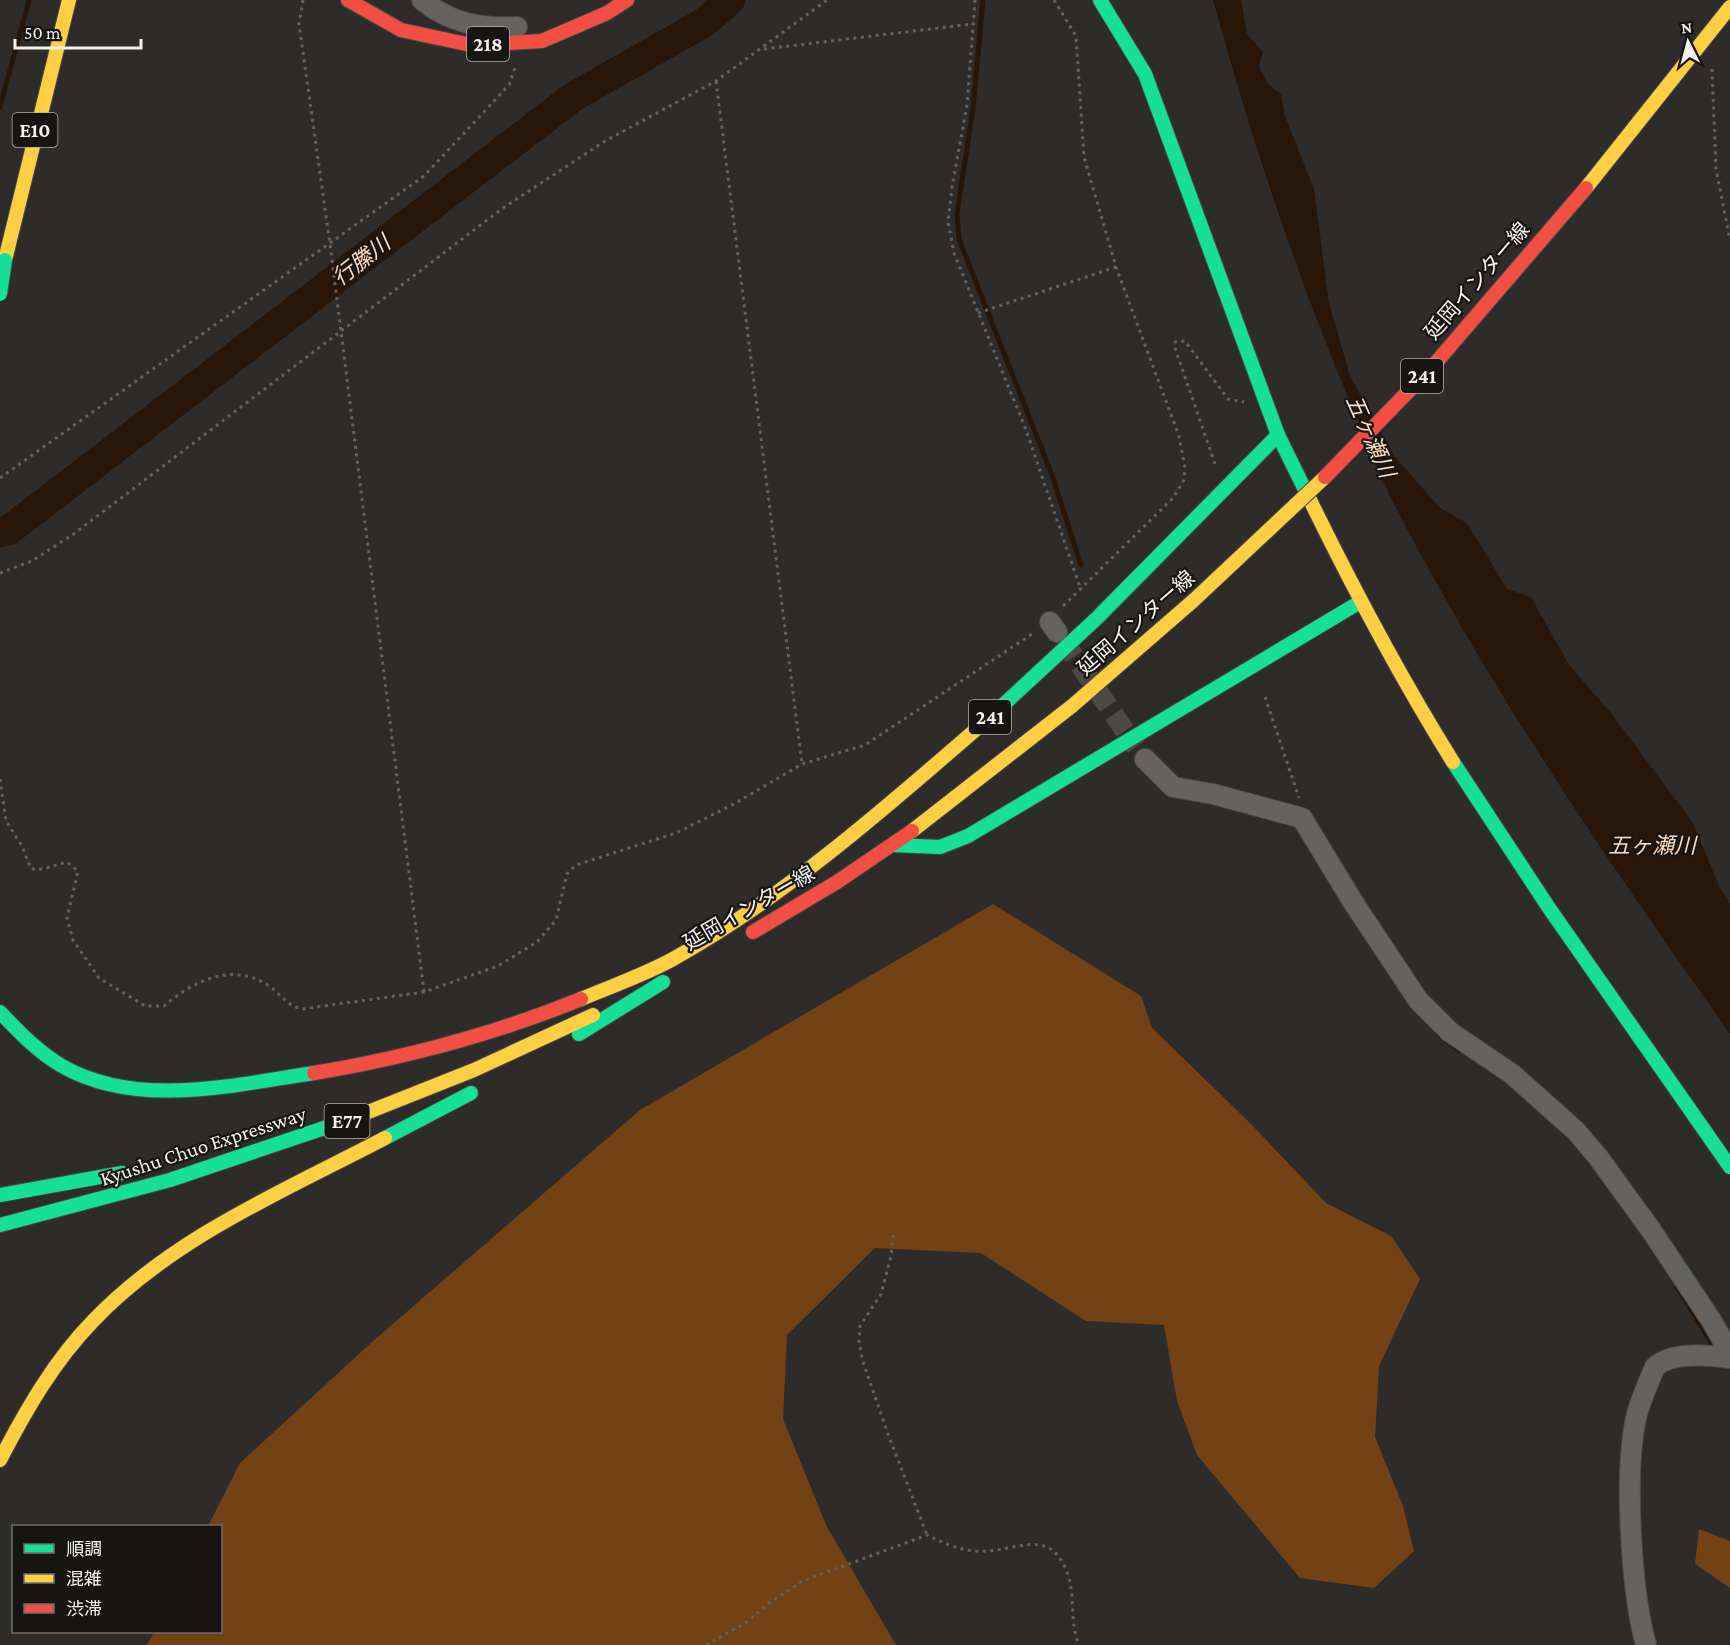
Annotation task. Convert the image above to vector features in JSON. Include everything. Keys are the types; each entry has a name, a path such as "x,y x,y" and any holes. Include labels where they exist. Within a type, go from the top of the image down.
{"main road":[{"name":"E10","path":"0,281 69,0"},
{"name":"218","path":"348,0 401,30 471,45 542,40 607,13 627,0"},
{"path":"1100,0 1146,74 1278,435 1360,602 1460,774 1549,908 1730,1167"},
{"name":"延岡インター線","path":"737,941 893,845 963,795 1072,706 1285,518 1389,412 1572,203 1730,7"},
{"path":"0,294 4,260"},
{"name":"241","path":"674,967 822,858 970,735 1092,623 1278,435"},
{"path":"893,845 939,847 968,836 1360,602"},
{"name":"延岡インター線","path":"674,967 888,837 994,765 1072,706"},
{"path":"0,1012 31,1044 70,1072 116,1087 172,1092 349,1067 448,1046 674,967"},
{"path":"491,1046 674,967"},
{"path":"546,1053 674,967"},
{"name":"Kyushu Chuo Expressway","path":"0,1225 139,1190 382,1108 503,1059 674,967"},
{"path":"0,1460 16,1426 56,1362 104,1307 147,1270 226,1221 487,1084"},
{"name":"Kyushu Chuo Expressway","path":"0,1195 137,1170 0,1208"}],"street":[{"name":"218","path":"422,0 451,19 492,27 527,27 552,22 568,17 593,0"},
{"path":"1145,759 1173,787 1213,794 1302,818 1353,902 1418,1000 1450,1032 1512,1074 1576,1131 1598,1157 1651,1230 1711,1320 1730,1353"},
{"path":"1646,1645 1640,1621 1632,1544 1631,1478 1636,1418 1655,1366 1661,1361 1683,1356 1730,1358"}],"path":[{"path":"303,0 299,24 330,244 339,331 424,992"},
{"path":"0,573 32,561 75,532 503,208 605,141 716,81 827,0"},
{"path":"975,0 967,105 948,222 954,253 1026,430 1080,587"},
{"path":"0,779 6,821 22,846 30,869 43,869 67,862 78,872 66,918 73,940 99,978 145,1006 164,1006 186,987 207,977 229,974 260,980 291,1007 302,1009 424,992 498,966 537,942 556,920 567,874 576,865 676,833 735,804 802,764 865,745 1054,627 1080,587 1173,498 1185,474 1179,436 1116,267 1084,157 1076,36 1053,0"},
{"path":"762,49 972,24"},
{"path":"0,478 424,176 509,85 518,62 519,43"},
{"path":"1712,58 1716,169 1730,240"},
{"path":"716,81 802,764"},
{"path":"978,313 1116,267"},
{"path":"1216,467 1175,348 1175,342 1185,341 1228,399 1268,407"},
{"path":"1265,698 1300,803 1302,818"},
{"path":"893,1235 891,1256 881,1294 860,1326 859,1341 862,1359 927,1535 948,1545 974,1551 996,1552 1035,1543 1044,1545 1060,1558 1068,1575 1072,1601 1072,1625 1079,1645"},
{"path":"706,1645 747,1622 769,1603 803,1581 927,1535"}],"shaded area":[{"path":"993,904 1141,996 1152,1028 1250,1123 1326,1203 1391,1236 1420,1279 1379,1366 1375,1437 1403,1506 1414,1551 1374,1588 1300,1578 1197,1455 1177,1401 1164,1325 1086,1321 981,1253 875,1248 787,1335 783,1419 827,1527 896,1645 147,1645 153,1633 222,1633 222,1525 209,1525 240,1463 372,1342 640,1110"},
{"path":"1699,1529 1730,1541 1730,1588 1695,1564"}],"water":[{"name":"五ヶ瀬川","path":"1213,0 1241,0 1247,34 1263,52 1259,66 1268,84 1281,94 1285,116 1314,189 1329,303 1350,376 1395,457 1440,508 1467,523 1507,589 1531,597 1569,665 1611,713 1693,823 1720,888 1730,904 1730,1034 1553,776 1471,643 1395,506 1311,305 1293,255 1243,103"}],"waterway":[{"path":"0,107 29,0"},
{"name":"行縢川","path":"0,532 9,530 573,97 705,22 730,0"},
{"path":"983,0 973,108 957,214 959,239 1052,475 1081,565"},
{"path":"1439,1034 1460,1051"},
{"path":"1677,1287 1714,1347"}],"tunnel":[{"path":"1063,640 1136,747"}],"traffic: fast":[{"path":"1100,0 1145,74 1278,435 1310,500"},
{"path":"0,294 5,260"},
{"path":"989,718 1096,619 1278,435"},
{"path":"893,845 940,847 968,836 1360,602"},
{"path":"1453,762 1549,908 1730,1167"},
{"path":"579,1034 663,982"},
{"path":"0,1012 37,1048 62,1066 91,1079 122,1087 186,1090 314,1073"},
{"path":"385,1138 471,1093"},
{"path":"0,1225 170,1180 348,1120"},
{"path":"0,1195 122,1173"}],"traffic: slow":[{"path":"5,260 69,0"},
{"path":"1586,188 1730,7"},
{"path":"1072,706 1194,600 1325,477"},
{"path":"1310,500 1378,633 1453,762"},
{"path":"912,831 1072,706"},
{"path":"581,999 673,959 716,934 757,906 837,847 989,718"},
{"path":"348,1120 474,1070 593,1015"},
{"path":"0,1460 53,1369 79,1336 124,1291 158,1264 231,1218 385,1138"}],"traffic: jam":[{"path":"348,0 401,30 471,45 542,41 607,13 627,0"},
{"path":"1325,477 1433,366 1586,188"},
{"path":"753,932 837,882 912,831"},
{"path":"314,1073 449,1044 549,1012 581,999"}]}
